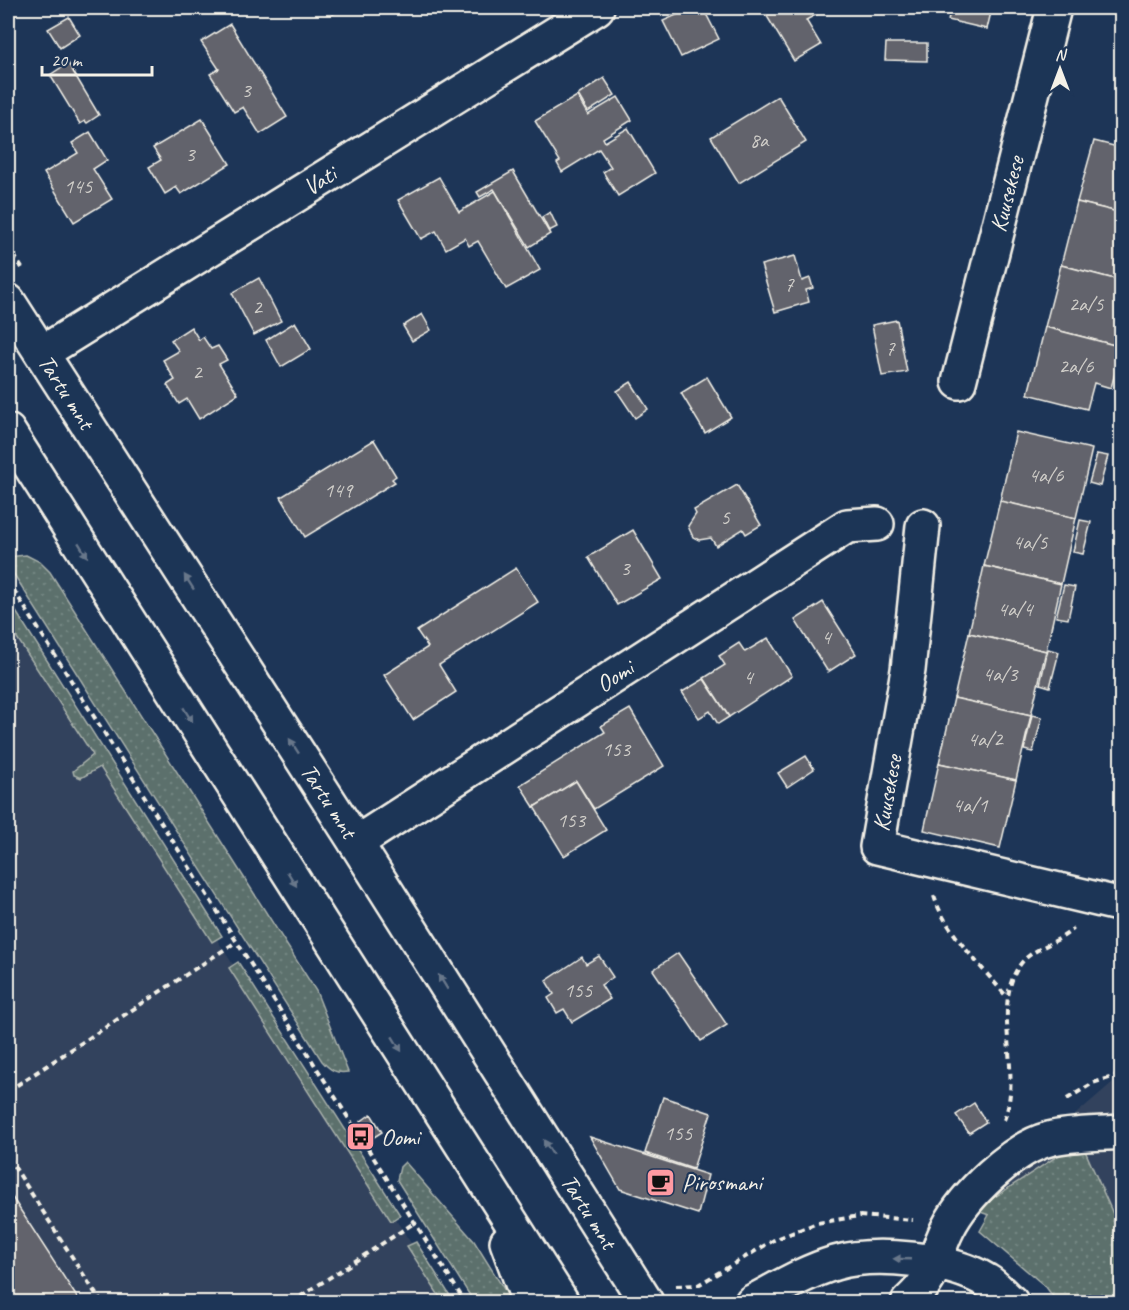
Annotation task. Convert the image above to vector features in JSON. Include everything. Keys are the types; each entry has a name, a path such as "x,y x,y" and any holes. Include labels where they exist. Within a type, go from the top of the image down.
{"main road":[{"name":"Kuusekese","path":"959,382 1054,8"},
{"name":"Vati","path":"42,353 584,11"},
{"name":"Tartu mnt","path":"8,301 356,843 646,1302"},
{"path":"8,431 562,1302"},
{"name":"Oomi","path":"356,843 862,525"},
{"name":"Kuusekese","path":"923,526 908,670 878,847 1112,903"},
{"path":"908,1302 926,1286 948,1228 971,1194 1001,1165 1048,1139 1122,1132"},
{"path":"488,1187 529,1302"},
{"path":"752,1302 801,1275 837,1262 881,1258 937,1261 987,1281 1011,1302"}],"path":[{"path":"8,581 465,1302"},
{"path":"923,858 938,908 1006,996"},
{"path":"1003,1123 1007,1114 1011,1068 1006,996 1023,961 1112,903"},
{"path":"8,1090 236,942"},
{"path":"8,1157 101,1302"},
{"path":"292,1302 414,1223"}],"shaded area":[{"path":"8,612 414,1248 447,1302 8,1302"},
{"path":"1121,1080 1121,1302 1071,1302 994,1185 1113,1082"}],"green space":[{"path":"26,555 40,562 50,572 316,991 348,1072 334,1071 322,1061 8,565 8,557"},
{"path":"8,599 222,936 212,942 100,767 81,778 74,775 73,771 93,755 8,624"},
{"path":"238,962 400,1215 391,1221 229,968"},
{"path":"1080,1148 1086,1153 1121,1232 1121,1302 1057,1302 1046,1287 980,1231 989,1215 980,1212 993,1198 1068,1149"},
{"path":"405,1162 474,1241 512,1302 474,1302 397,1180 400,1167"},
{"path":"416,1242 454,1302 443,1302 407,1246"}],"building":[{"path":"330,8 344,8 333,14"},
{"path":"692,8 703,8 719,39 681,57 663,21"},
{"path":"762,8 821,8 823,11 806,20 821,45 794,61"},
{"path":"951,8 992,8 987,29 948,20"},
{"path":"69,17 80,35 60,48 48,29"},
{"path":"230,24 287,117 260,134 243,107 234,112 210,74 219,69 201,42"},
{"path":"886,43 927,43 927,61 885,60"},
{"path":"68,63 99,115 87,123 85,121 80,124 50,75"},
{"path":"604,78 615,95 588,112 578,95"},
{"path":"577,96 588,115 618,97 632,120 603,138 605,142 628,128 655,173 618,196 603,172 611,167 599,149 562,172 557,163 560,161 535,121"},
{"path":"778,96 806,142 739,183 711,137"},
{"path":"202,119 230,164 181,194 176,187 165,194 149,167 161,160 153,148"},
{"path":"90,132 107,160 93,169 112,199 74,222 44,173 78,153 72,143"},
{"path":"1094,141 1122,148 1122,213 1077,202"},
{"path":"513,171 550,234 529,247 494,189 480,197 477,192"},
{"path":"439,177 459,212 495,191 540,270 506,289 478,241 469,246 465,238 446,249 436,231 421,239 398,200"},
{"path":"1077,202 1122,213 1122,281 1061,265"},
{"path":"550,212 557,227 549,231 542,217"},
{"path":"795,256 802,281 810,278 813,288 806,290 809,302 775,312 761,265"},
{"path":"1061,265 1122,281 1119,309 1122,310 1122,347 1045,327"},
{"path":"259,278 281,321 254,335 232,293"},
{"path":"422,314 431,330 412,341 403,326"},
{"path":"897,320 907,372 882,376 872,325"},
{"path":"295,322 311,349 281,367 266,340"},
{"path":"191,327 199,340 203,337 211,349 218,346 227,360 219,364 238,394 199,419 187,399 179,404 167,385 175,380 163,360 179,351 171,340"},
{"path":"1045,327 1122,347 1111,388 1094,383 1087,409 1028,394"},
{"path":"707,377 731,417 705,433 681,393"},
{"path":"631,382 648,409 635,418 617,391"},
{"path":"1016,432 1092,449 1076,518 1000,501"},
{"path":"374,440 396,476 392,479 395,482 305,537 281,497"},
{"path":"1097,454 1108,456 1100,486 1089,483"},
{"path":"737,485 761,525 746,534 743,529 716,546 711,538 699,540 693,537 688,526 696,514 694,510"},
{"path":"1000,501 1076,518 1061,584 984,566"},
{"path":"1080,520 1091,522 1083,554 1073,552"},
{"path":"633,530 662,579 617,605 588,557"},
{"path":"984,566 1061,584 1046,651 969,633"},
{"path":"516,568 538,602 439,665 456,692 413,720 384,675 428,647 417,631"},
{"path":"1064,585 1075,587 1068,619 1056,617"},
{"path":"823,602 856,654 828,672 795,620"},
{"path":"969,633 1046,651 1031,715 954,698"},
{"path":"768,638 792,676 729,717 704,678 725,665 719,656 739,643 745,652"},
{"path":"1048,649 1059,652 1050,687 1040,684"},
{"path":"704,679 729,717 718,724 710,711 699,718 682,692"},
{"path":"954,698 1031,715 1016,780 939,763"},
{"path":"630,709 664,766 594,809 576,781 534,807 520,785 605,732 601,726"},
{"path":"1032,715 1042,717 1033,752 1024,750"},
{"path":"806,756 814,769 787,787 778,773"},
{"path":"939,763 1016,780 1000,848 924,830"},
{"path":"576,781 606,830 564,856 534,807"},
{"path":"678,953 727,1025 701,1041 653,970"},
{"path":"599,956 613,977 601,985 610,999 572,1022 564,1009 557,1013 548,998 554,994 546,981 582,957 586,964"},
{"path":"663,1097 711,1113 693,1169 645,1153"},
{"path":"974,1103 986,1122 969,1133 956,1115"},
{"path":"371,1114 382,1132 371,1139 360,1122"},
{"name":"Pirosmani","path":"590,1137 708,1175 698,1214 620,1189"},
{"path":"8,1191 80,1302 8,1302"}],"place":[{"name":"Oomi","path":"360,1137"},
{"name":"Pirosmani","path":"661,1182"}]}
